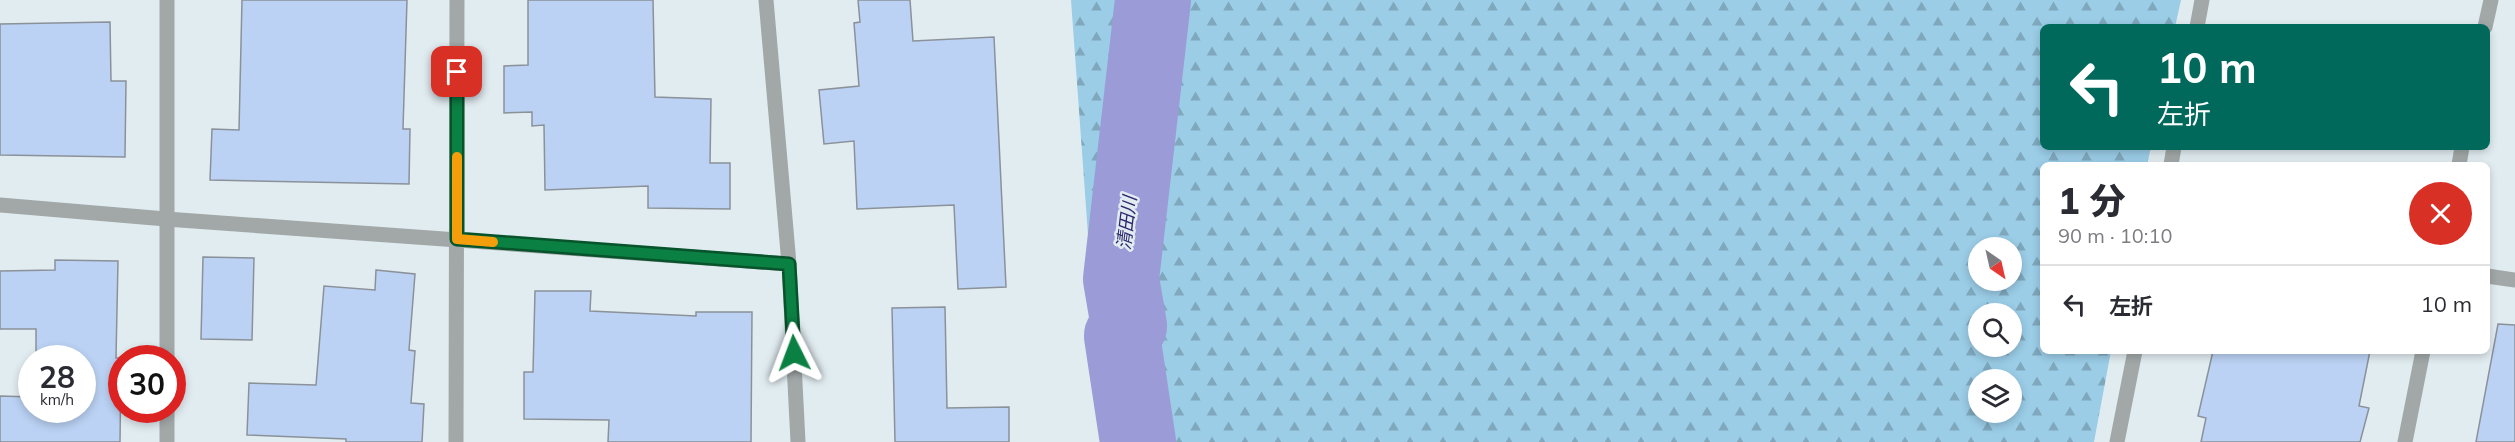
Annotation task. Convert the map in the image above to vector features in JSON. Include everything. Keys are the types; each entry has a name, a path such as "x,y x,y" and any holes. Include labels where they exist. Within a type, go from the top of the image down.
{"street":[{"path":"166,345 167,0"},
{"path":"456,442 457,0"},
{"path":"766,0 789,264 798,442"},
{"path":"2198,24 2202,0"},
{"path":"2486,24 2491,0"},
{"path":"0,205 789,264"},
{"path":"2490,276 2515,280"},
{"path":"2117,442 2134,354"},
{"path":"2405,442 2422,354"},
{"path":"167,423 167,442"}],"green space":[{"path":"1071,0 2181,0 2176,24 2040,24 2040,150 2150,150 2148,162 2040,162 2040,354 2110,354 2094,442 1103,442"}],"building":[{"path":"242,0 407,0 403,129 410,129 409,184 210,180 212,129 239,130"},
{"path":"528,0 653,0 655,97 711,99 710,163 730,163 730,209 648,208 648,186 545,190 544,125 532,126 532,112 504,113 504,66 528,65"},
{"path":"858,0 910,0 913,41 994,37 1006,287 958,289 954,205 857,209 854,141 824,144 819,90 859,86 854,23 860,22"},
{"path":"110,22 111,81 126,81 125,157 0,155 0,24"},
{"path":"203,257 254,258 252,340 201,339"},
{"path":"55,260 118,261 116,345 108,345 108,423 120,423 120,442 0,442 0,396 18,397 18,423 96,423 96,345 36,345 36,329 0,329 0,271 55,270"},
{"path":"376,270 415,274 409,350 415,351 411,403 424,404 422,442 346,442 346,439 247,435 249,383 316,385 324,286 375,290"},
{"path":"535,291 591,291 590,311 696,316 696,312 752,312 751,442 608,442 609,420 524,419 524,372 533,372"},
{"path":"945,307 947,408 1009,407 1009,442 895,442 892,308"},
{"path":"2498,324 2515,325 2515,442 2476,442"},
{"path":"2212,354 2369,354 2359,406 2369,408 2360,442 2201,442 2206,418 2198,416"}],"waterway":[{"name":"清田川","path":"1138,442 1122,336 1129,326 1121,279 1153,0"}],"slow traffic":[{"path":"457,157 457,239 493,242"}],"route":[{"path":"457,72 457,239 789,264 794,353"}]}
